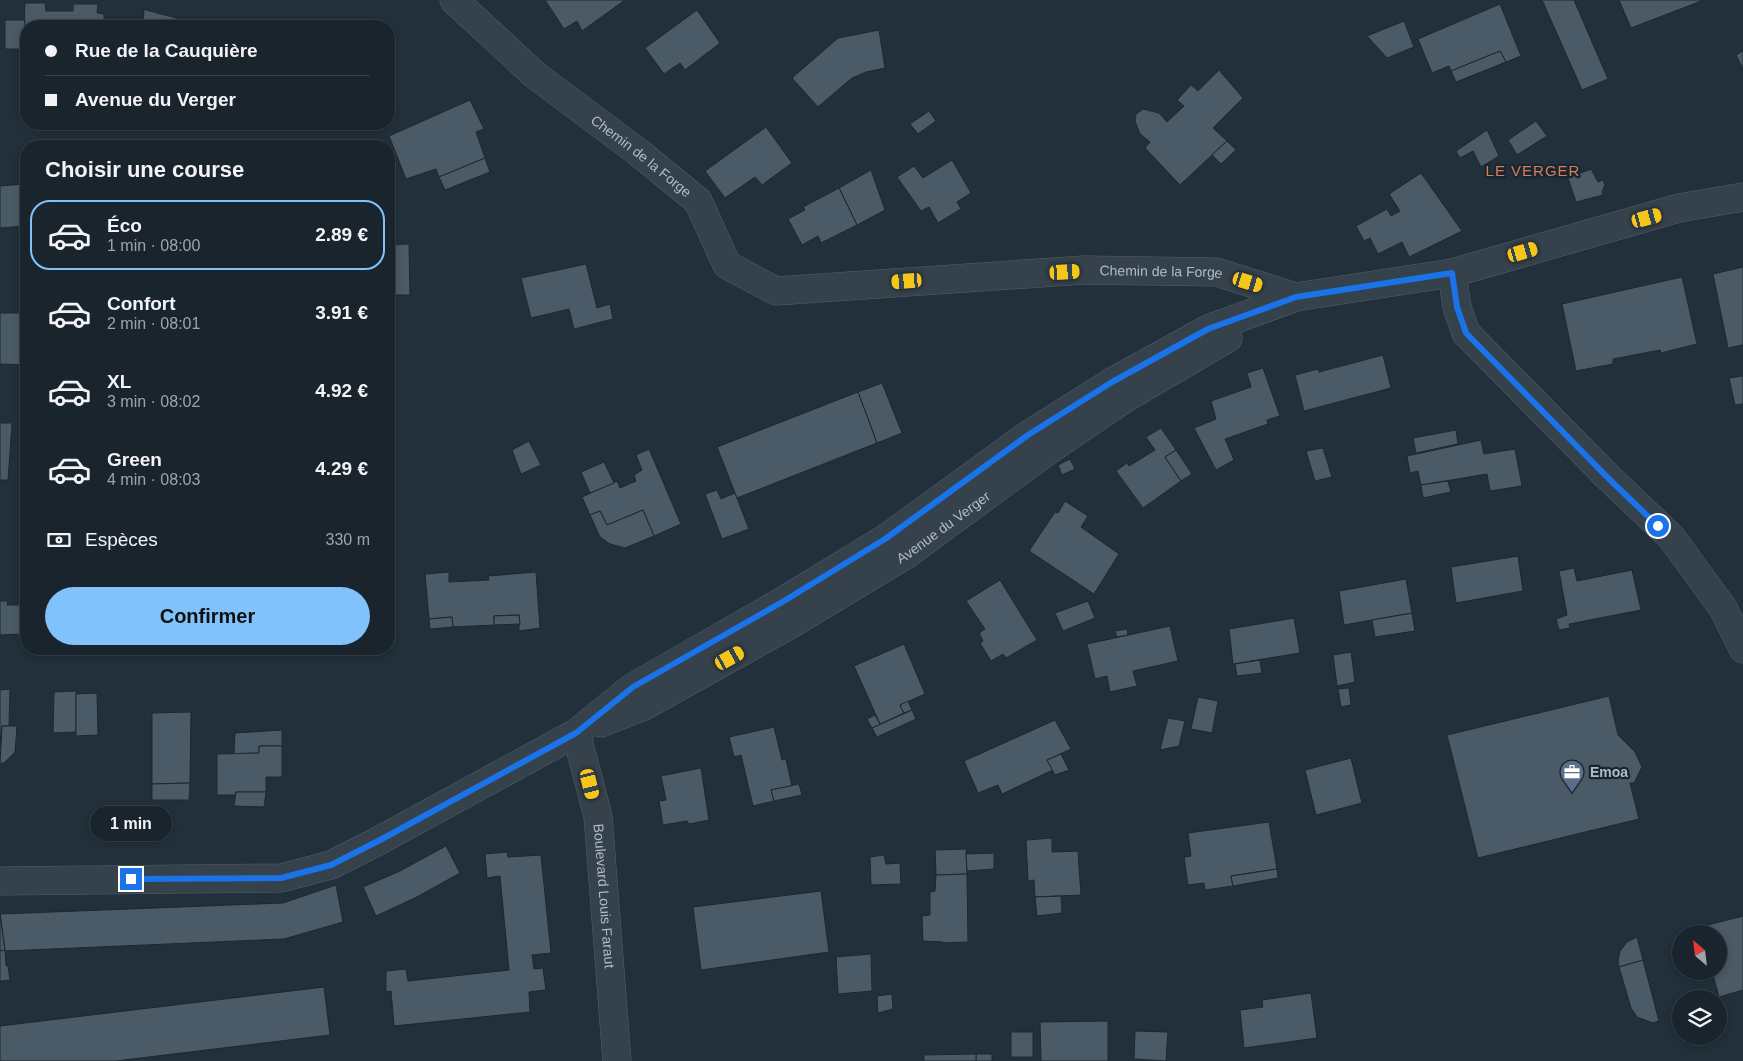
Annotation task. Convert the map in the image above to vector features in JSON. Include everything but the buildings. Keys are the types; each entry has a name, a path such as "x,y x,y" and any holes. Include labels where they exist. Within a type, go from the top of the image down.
{"street":[{"name":"Chemin de la Forge","path":"454,0 535,75 638,152 698,201 726,265 776,291 1084,270 1216,272 1296,297"},
{"name":"Avenue du Verger","path":"0,881 281,878 331,865 576,733 644,706 791,624 907,554 1046,452 1124,399 1296,297 1452,273 1679,208 1743,197"},
{"path":"1452,273 1457,307 1466,333 1608,478 1671,537 1723,608 1743,649"},
{"name":"Boulevard Louis Faraut","path":"576,733 598,816 617,1061"}],"place":[{"name":"Emoa","path":"1572,793"}],"district":[{"name":"LE VERGER","path":"1533,171"}],"route":[{"path":"131,879 281,878 331,865 576,733 633,687 784,601 885,539 1028,435 1112,382 1208,329 1296,297 1452,273 1457,307 1466,333 1608,478 1658,526"}]}
